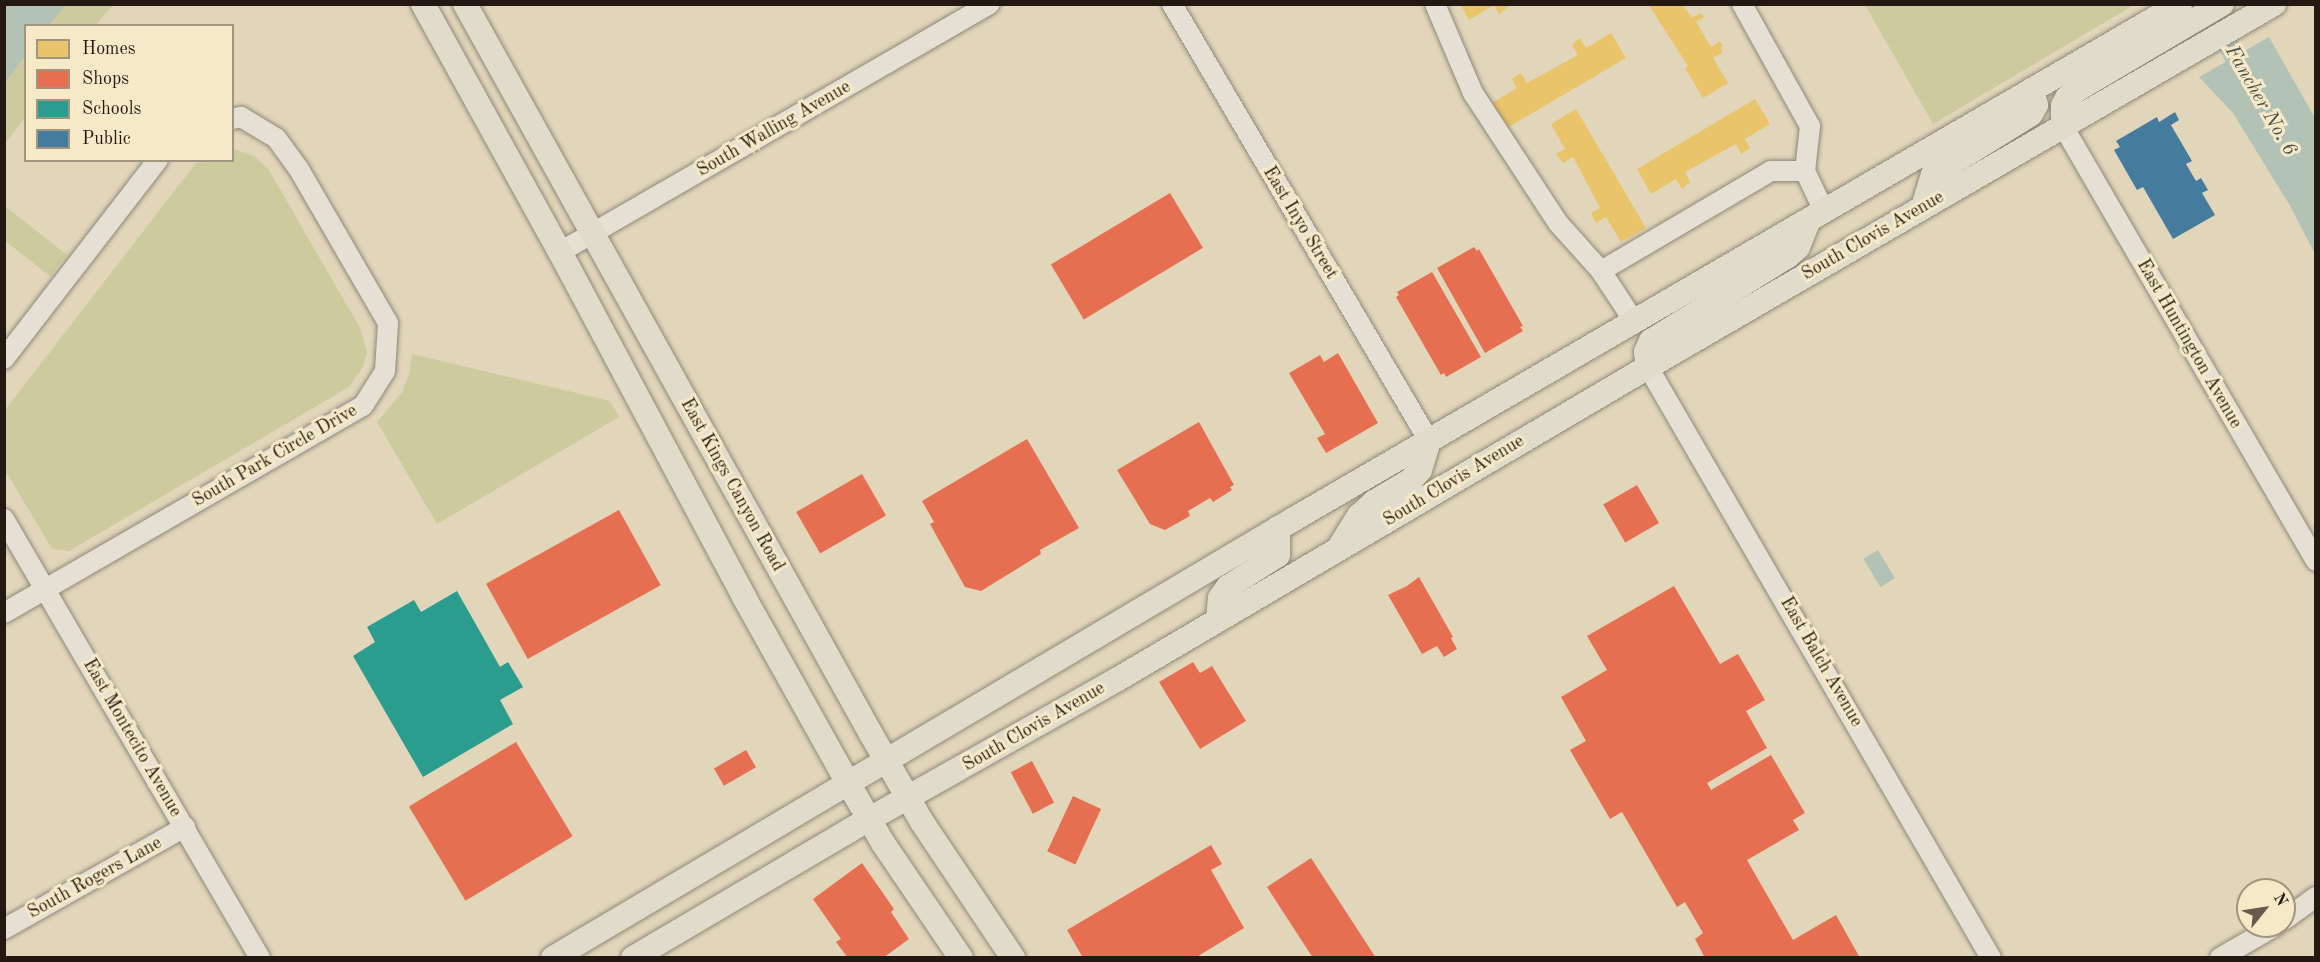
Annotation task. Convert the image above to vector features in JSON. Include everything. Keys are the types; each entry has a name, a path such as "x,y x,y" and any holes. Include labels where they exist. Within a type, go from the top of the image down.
{"main road":[{"path":"423,4 560,252 744,597 847,782 869,820 961,957"},
{"name":"East Kings Canyon Road","path":"465,4 885,759 1013,957"},
{"path":"553,957 1278,528 2032,90 2186,14 2222,4"},
{"name":"South Clovis Avenue","path":"633,957 1337,551 1648,367 2274,4"},
{"path":"2063,126 2061,116 2067,98 2186,14"},
{"path":"1923,207 1933,175 2031,114 2036,105 2032,90"},
{"path":"1648,367 1646,352 1651,341 1788,256 1798,246 1816,215"},
{"path":"1337,551 1359,516 1374,502 1411,480 1420,470 1429,441"},
{"path":"1218,620 1220,598 1228,587 1278,555 1278,528"}],"street":[{"name":"South Walling Avenue","path":"560,252 988,4"},
{"name":"East Inyo Street","path":"1172,4 1429,441"},
{"path":"1435,4 1473,93 1558,223 1601,271 1634,321"},
{"path":"1742,4 1810,126 1805,171 1816,215"},
{"name":"South Park Circle Drive","path":"4,613 363,406 385,371 388,323 298,168 276,138 241,117 234,119"},
{"name":"East Huntington Avenue","path":"2063,126 2316,561"},
{"path":"4,359 156,162"},
{"path":"1601,271 1771,171 1805,171"},
{"name":"East Balch Avenue","path":"1648,367 1992,957"},
{"name":"East Montecito Avenue","path":"4,519 260,957"},
{"name":"South Rogers Lane","path":"4,929 184,827"},
{"path":"2296,911 2316,897"},
{"path":"2220,957 2254,938"}],"shaded area":[{"path":"66,4 113,5 97,24 50,24"},
{"path":"1865,5 2134,5 1933,124"},
{"path":"24,57 24,118 5,144 4,83"},
{"path":"234,149 254,156 269,170 360,328 367,352 363,367 349,387 69,551 52,549 5,470 5,410 196,163 234,162"},
{"path":"5,206 67,255 50,276 5,241"},
{"path":"412,354 610,401 619,417 437,524 377,422 402,392 409,374"}],"water":[{"path":"5,4 66,5 50,24 24,24 24,57 5,83"},
{"path":"2269,37 2315,118 2315,254 2289,204 2233,113 2199,77"},
{"path":"1878,550 1895,578 1880,587 1863,559"}],"building: Homes":[{"path":"1460,4 1506,5 1508,7 1499,14 1494,5 1469,20"},
{"path":"1648,4 1682,4 1692,18 1701,13 1704,17 1696,22 1711,47 1720,41 1723,46 1720,48 1723,52 1713,58 1728,83 1703,98 1685,68 1688,66"},
{"path":"1611,33 1626,58 1507,128 1492,103 1517,88 1512,79 1521,73 1527,83 1578,55 1572,45 1580,38 1586,48"},
{"path":"1755,99 1770,124 1745,139 1750,148 1741,154 1736,144 1685,172 1690,182 1682,189 1676,179 1651,194 1637,169"},
{"path":"1576,109 1646,228 1621,242 1606,217 1596,223 1591,213 1600,208 1573,157 1563,163 1556,154 1565,149 1551,124"}],"building: Shops":[{"path":"1170,193 1203,248 1084,319 1051,265"},
{"path":"1474,247 1477,251 1479,249 1523,326 1520,327 1523,331 1485,353 1437,268"},
{"path":"1432,272 1481,357 1446,377 1444,373 1441,375 1396,297 1399,295 1397,292"},
{"path":"1338,353 1378,423 1326,453 1317,438 1325,434 1289,373 1320,355 1324,362"},
{"path":"1199,422 1234,485 1230,487 1232,490 1213,502 1210,498 1188,511 1190,516 1165,530 1150,524 1117,470"},
{"path":"1027,439 1079,528 1040,550 1041,554 981,591 965,587 930,524 934,522 922,501"},
{"path":"862,474 886,516 820,554 796,512"},
{"path":"1637,485 1659,523 1625,543 1603,504"},
{"path":"619,510 661,585 528,659 486,584"},
{"path":"1419,577 1453,637 1451,638 1457,649 1444,657 1437,646 1422,654 1388,595"},
{"path":"1674,586 1720,664 1738,654 1765,700 1746,711 1767,748 1707,783 1711,790 1771,755 1805,813 1793,820 1799,830 1747,860 1793,940 1836,915 1860,958 1705,958 1695,939 1703,933 1685,902 1677,907 1622,812 1610,819 1570,750 1586,741 1561,697 1607,670 1587,636"},
{"path":"1193,662 1200,673 1212,666 1246,721 1200,749 1159,682"},
{"path":"516,742 573,836 466,901 409,806"},
{"path":"746,750 756,767 724,786 714,769"},
{"path":"1032,761 1054,802 1033,814 1011,772"},
{"path":"1073,796 1101,809 1075,864 1047,851"},
{"path":"1211,845 1222,864 1211,870 1244,928 1195,958 1083,958 1067,930"},
{"path":"1311,858 1376,958 1313,958 1267,887"},
{"path":"862,863 894,909 891,912 909,939 883,958 848,958 836,942 841,939 813,899"}],"building: Schools":[{"path":"457,591 500,667 508,662 523,687 500,700 513,724 423,777 353,656 375,642 367,627 414,600 421,612"}],"building: Public":[{"path":"2175,112 2179,120 2171,125 2192,161 2186,164 2196,181 2201,178 2208,190 2202,193 2215,215 2173,239 2143,187 2137,190 2114,150 2120,147 2116,141 2157,117 2159,122"}],"waterway":[{"name":"Fancher No. 6","path":"2205,4 2248,80"}]}
